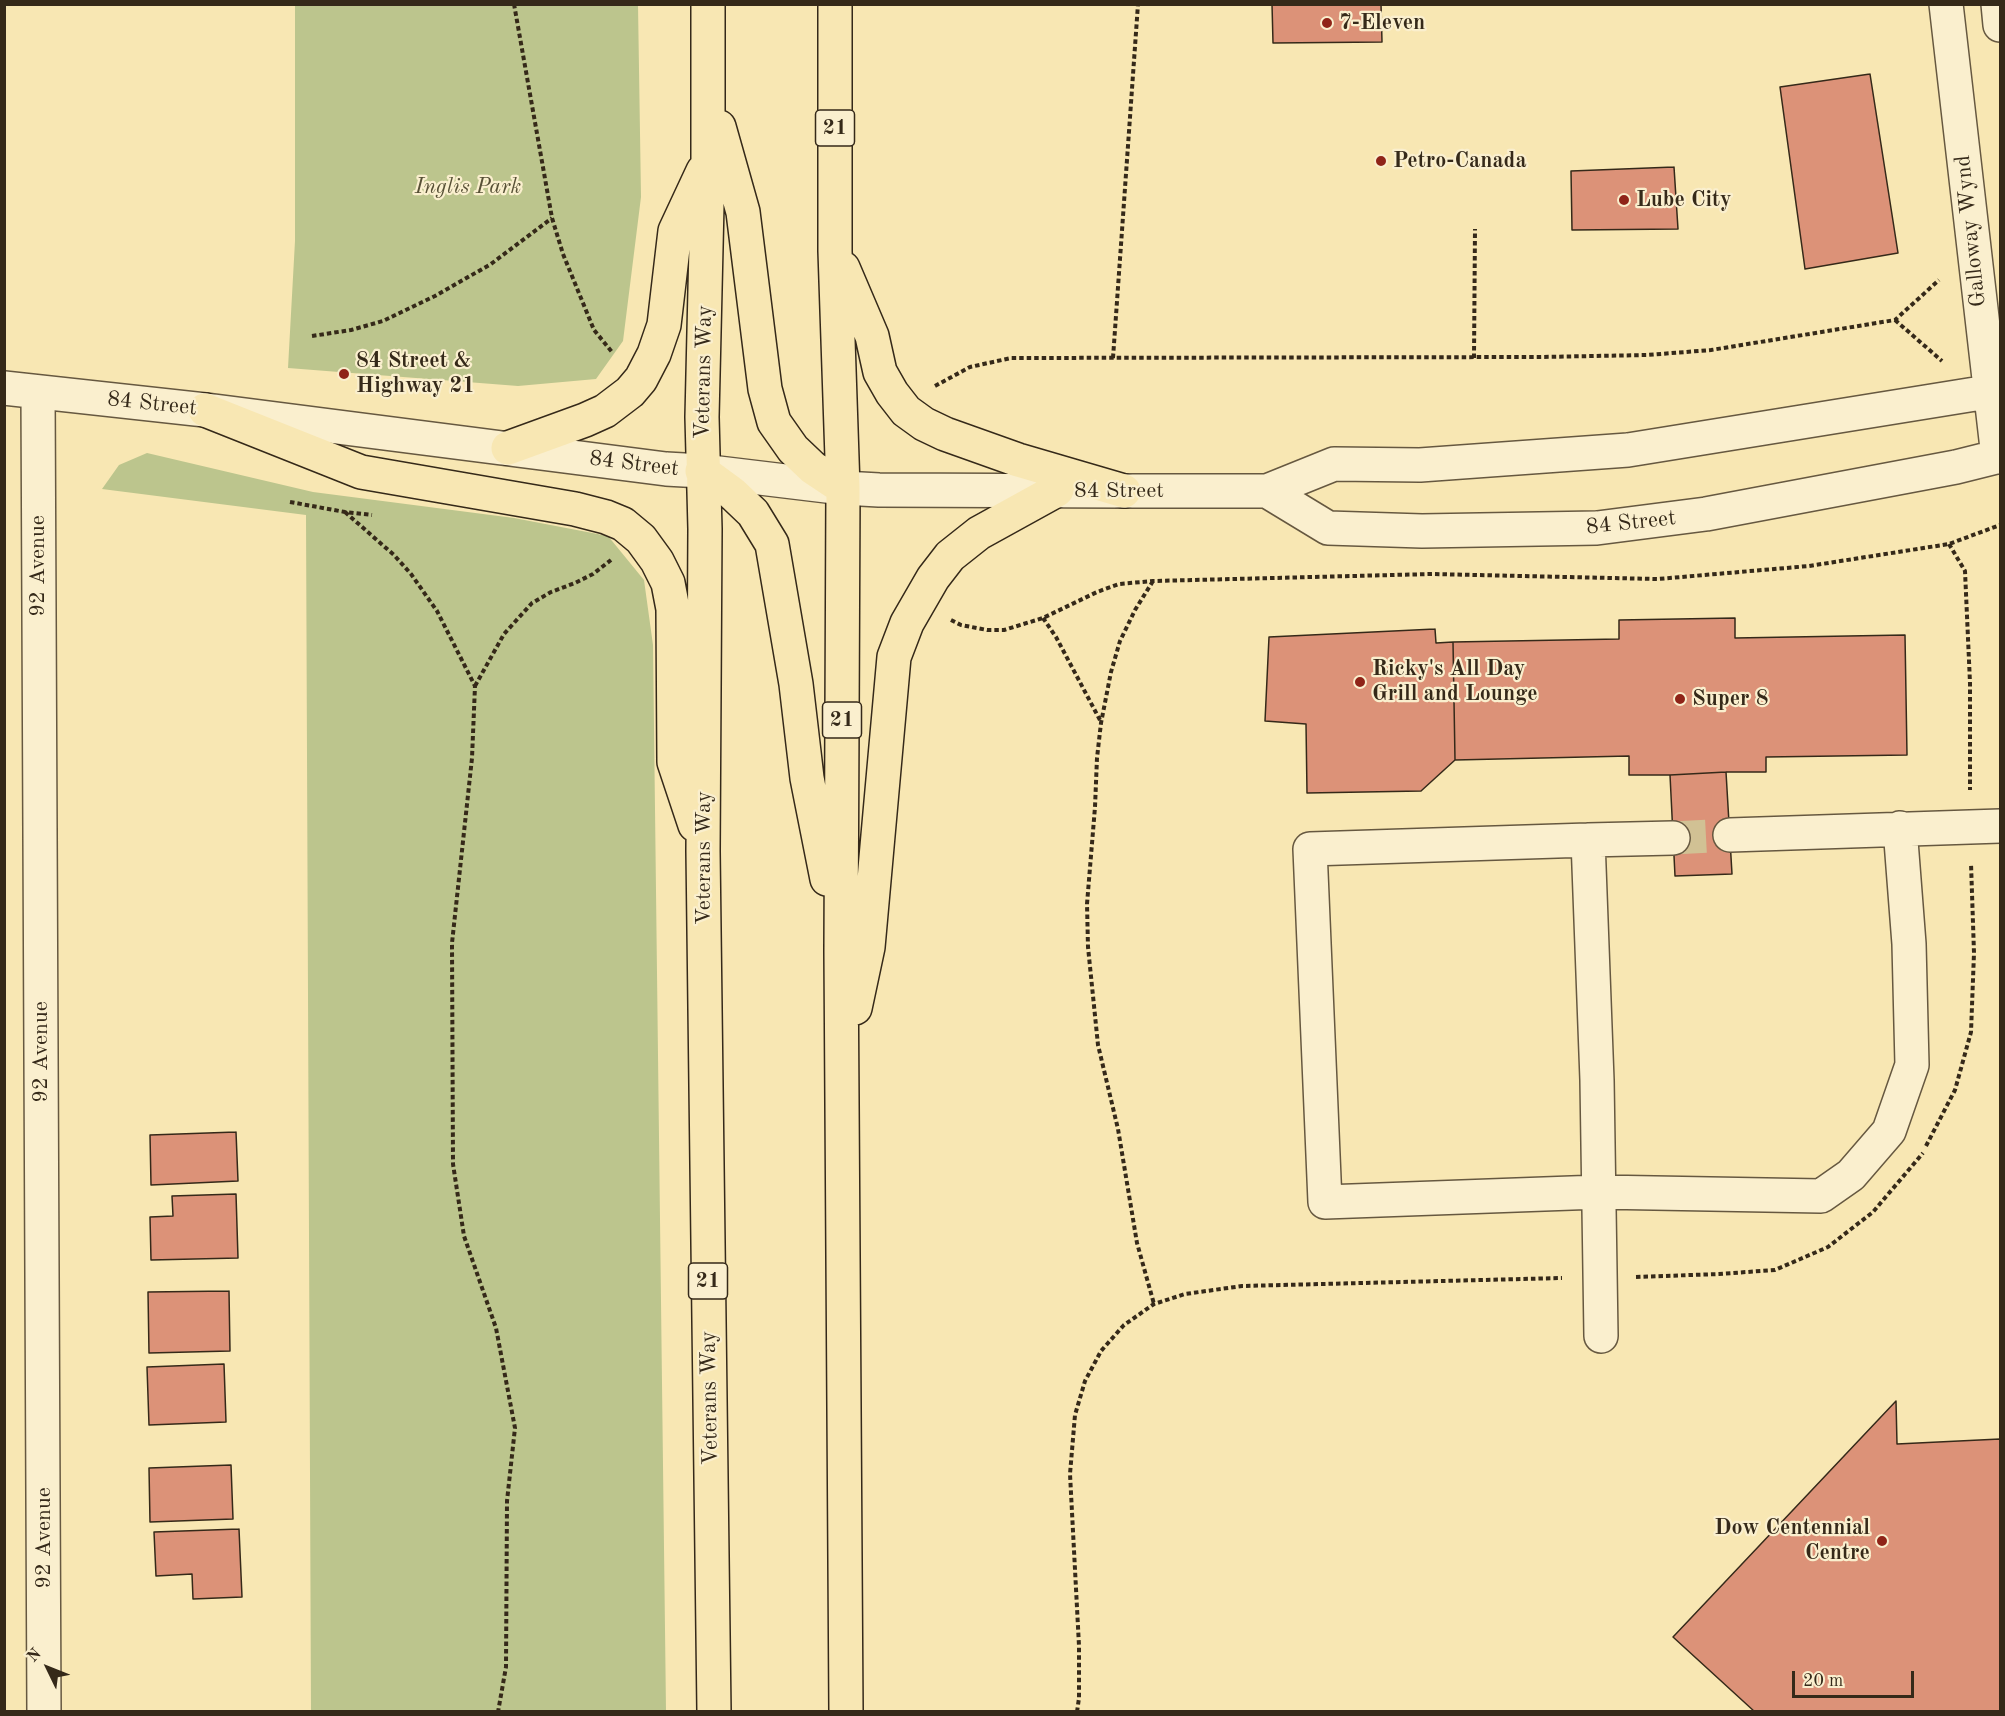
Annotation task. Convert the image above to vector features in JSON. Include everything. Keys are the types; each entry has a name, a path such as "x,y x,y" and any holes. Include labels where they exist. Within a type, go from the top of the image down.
{"main road":[{"name":"Veterans Way","path":"708,4 708,162 702,471 705,529 703,851 714,1712"},
{"name":"21","path":"835,4 835,251 843,488 842,951 846,1712"},
{"path":"708,90 743,212 765,389 774,422 793,449 813,468 843,488"},
{"path":"508,448 606,411 630,392 641,379 654,354 664,325 675,231 708,162"},
{"path":"835,251 872,336 880,372 906,411 924,424 945,434 1018,460 1124,491"},
{"path":"204,410 362,472 574,509 623,524 641,539 657,561 668,583 673,609 674,762 703,851"},
{"path":"702,471 753,513 772,543 796,684 807,778 842,951"},
{"path":"843,1068 868,947 894,657 907,623 933,578 950,556 979,533 1057,490"}],"street":[{"name":"Galloway Wynd","path":"1946,4 1995,392 1999,457"},
{"path":"1998,4 2001,25"},
{"name":"84 Street","path":"4,388 204,410 666,469 702,471 843,488 1124,491 1267,491 1334,464 1420,465 1628,450 1995,392"},
{"name":"92 Avenue","path":"38,392 45,1712"},
{"name":"84 Street","path":"1267,491 1328,528 1422,531 1597,528 1707,514 1945,470 1999,457"},
{"path":"1730,835 2001,826"},
{"path":"1673,838 1310,849 1325,1202 1599,1192 1821,1196 1851,1175 1889,1131 1912,1065 1909,944 1900,828"},
{"path":"1588,840 1597,1080 1601,1336"}],"path":[{"path":"514,4 552,218 563,255 594,330 619,361 641,379"},
{"path":"1113,358 1138,4"},
{"path":"312,336 351,330 383,321 435,296 491,264 552,218"},
{"path":"1474,358 1475,229"},
{"path":"906,411 941,381 970,367 1011,358 1647,356 1711,350 1895,320 1939,280 1941,290"},
{"path":"1895,320 1943,361 1949,357"},
{"path":"345,512 394,555 411,574 437,611 475,686"},
{"path":"918,604 961,625 987,630 1004,630 1043,618 1119,584 1153,581 1432,574 1658,579 1809,566 1949,544 2001,525"},
{"path":"498,1712 506,1667 507,1501 515,1428 496,1328 464,1236 453,1164 452,943 472,758 475,686 504,634 532,603 593,574 641,539"},
{"path":"1153,581 1120,641 1111,672 1097,758 1087,904 1089,958 1098,1045 1118,1129 1137,1243 1154,1304"},
{"path":"1043,618 1056,637 1101,723"}],"green space":[{"name":"Inglis Park","path":"295,5 638,5 641,197 623,341 596,379 518,386 288,368 295,241"},
{"path":"147,453 313,492 514,518 608,536 644,580 653,645 666,1711 311,1711 306,515 102,489 119,465"}],"building":[{"name":"7-Eleven","path":"1272,4 1381,4 1382,42 1273,43"},
{"path":"1870,74 1898,253 1805,269 1780,87"},
{"name":"Lube City","path":"1674,167 1678,229 1572,230 1571,171"},
{"name":"Super 8","path":"1735,618 1735,638 1905,635 1907,755 1766,757 1766,772 1670,775 1629,775 1629,756 1455,760 1453,642 1619,639 1619,620"},
{"name":"Ricky's All Day Grill and Lounge","path":"1435,629 1436,643 1453,642 1455,760 1421,791 1307,793 1306,724 1265,721 1269,637"},
{"path":"1726,772 1732,874 1675,876 1670,775"},
{"path":"236,1132 238,1181 151,1185 150,1135"},
{"path":"236,1194 238,1258 151,1260 150,1217 173,1216 172,1196"},
{"path":"229,1291 230,1351 149,1353 148,1292"},
{"path":"224,1364 226,1422 149,1425 147,1367"},
{"name":"Dow Centennial Centre","path":"1896,1401 1897,1444 2000,1439 2000,1712 1755,1712 1673,1637"},
{"path":"231,1465 233,1519 150,1522 149,1468"},
{"path":"239,1529 242,1597 193,1599 192,1574 156,1576 154,1532"}],"tunnel":[{"path":"1673,838 1730,835"}],"place":[{"name":"7-Eleven","path":"1327,23"},
{"name":"Petro-Canada","path":"1381,161"},
{"name":"Lube City","path":"1624,200"},
{"name":"84 Street & Highway 21","path":"344,374"},
{"name":"Ricky's All Day Grill and Lounge","path":"1360,682"},
{"name":"Super 8","path":"1680,699"},
{"name":"Dow Centennial Centre","path":"1882,1541"}]}
